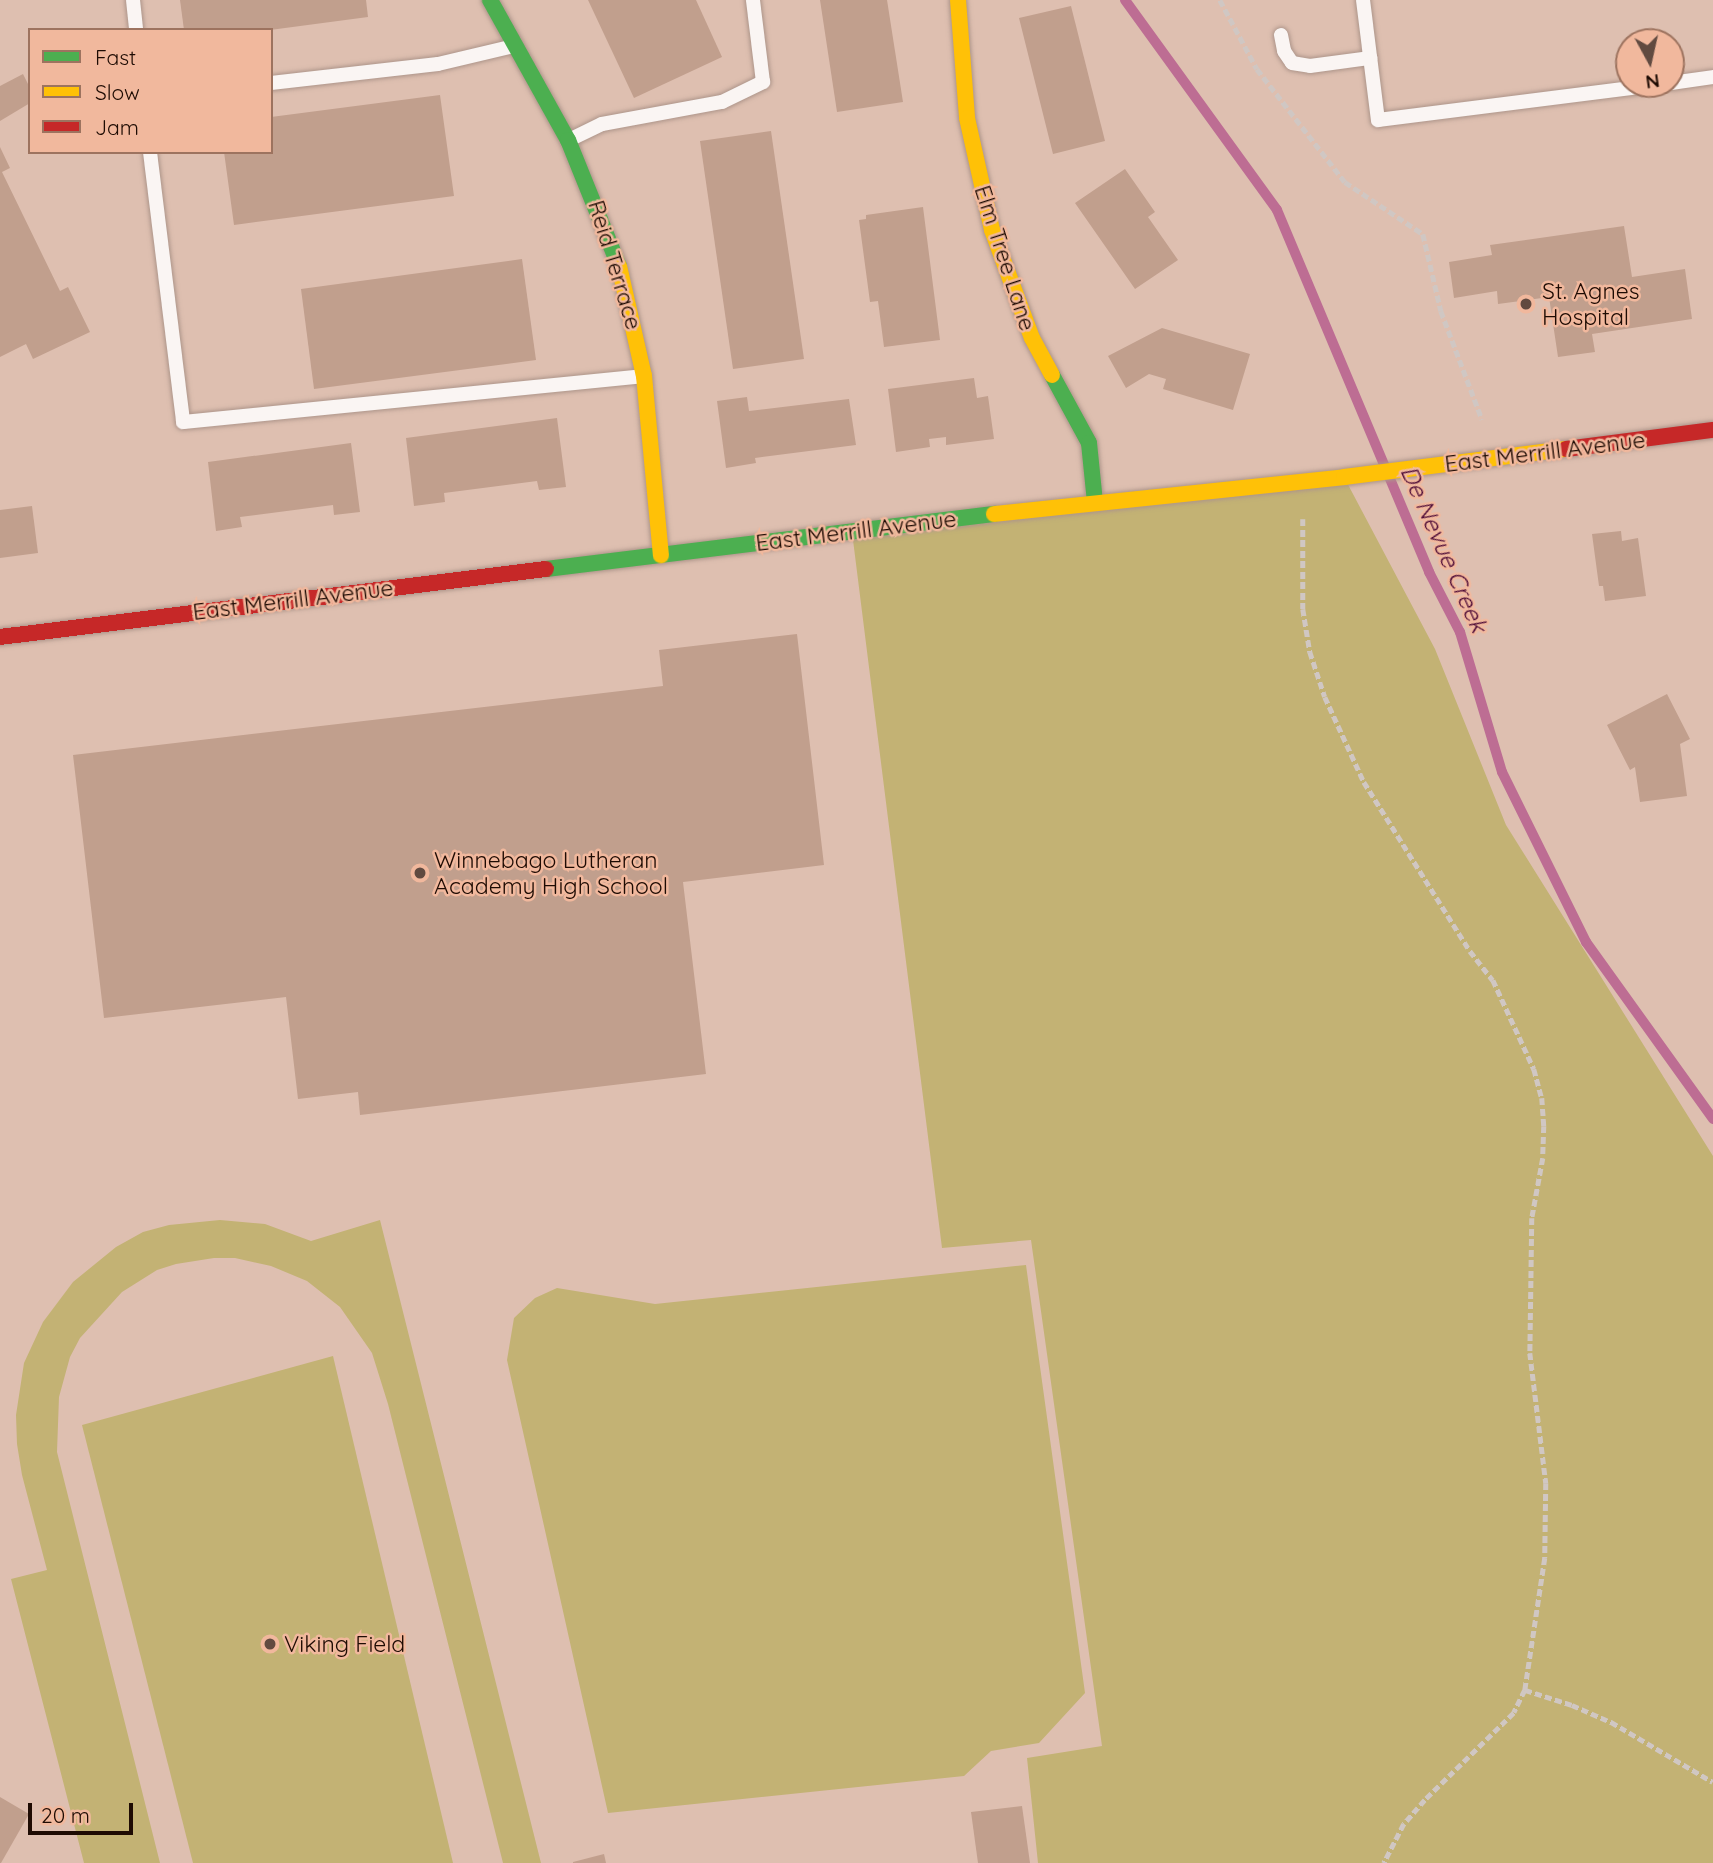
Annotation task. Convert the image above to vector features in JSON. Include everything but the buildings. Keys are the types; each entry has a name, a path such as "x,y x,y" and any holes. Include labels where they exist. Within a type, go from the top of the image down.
{"street":[{"name":"Reid Terrace","path":"490,0 568,140 594,195 617,258 644,376 661,555"},
{"name":"Elm Tree Lane","path":"958,0 967,118 992,230 1032,338 1089,443 1095,502"},
{"name":"East Merrill Avenue","path":"0,637 1095,502 1344,477 1713,430"}],"lane":[{"path":"133,0 136,28"},
{"path":"568,140 602,124 722,102 763,82 753,0"},
{"path":"1363,0 1378,120 1615,90"},
{"path":"1281,35 1284,51 1292,63 1310,66 1370,58"},
{"path":"273,83 438,64 515,45"},
{"path":"1685,81 1713,77"},
{"path":"150,154 183,422 644,376"}],"path":[{"path":"1220,0 1257,69 1345,182 1423,234 1441,311 1482,419"},
{"path":"1303,519 1303,609 1310,652 1345,744 1470,951 1493,980 1534,1069 1542,1098 1543,1158 1532,1218 1530,1353 1546,1483 1545,1558 1525,1690 1514,1713 1404,1824 1384,1863"},
{"path":"1525,1690 1573,1705 1611,1722 1713,1782"}],"shaded area":[{"path":"1344,477 1435,649 1506,825 1713,1156 1713,1863 1038,1863 1027,1758 1102,1746 1031,1240 942,1248 852,532"},
{"path":"220,1220 265,1224 311,1241 380,1220 541,1863 503,1863 388,1404 372,1353 340,1307 307,1281 271,1266 235,1258 214,1258 157,1270 122,1292 80,1338 70,1357 59,1397 57,1452 160,1863 84,1863 11,1579 47,1570 22,1475 17,1444 16,1415 24,1363 43,1322 73,1282 116,1247 143,1232 169,1225"},
{"path":"1026,1265 1085,1693 1039,1743 991,1751 964,1776 608,1813 507,1360 514,1318 535,1298 557,1288 655,1304"},
{"name":"Viking Field","path":"333,1356 453,1863 193,1863 82,1425"}],"waterway":[{"name":"De Nevue Creek","path":"1125,0 1277,210 1429,572 1460,632 1502,772 1586,942 1713,1119"}],"traffic: fast":[{"path":"490,0 568,140 619,266"},
{"path":"1052,375 1089,443 1095,502"},
{"path":"546,569 994,514"}],"traffic: slow":[{"path":"958,0 967,118 992,230 1032,338 1052,375"},
{"path":"619,266 644,376 661,555"},
{"path":"994,514 1344,477 1566,449"}],"traffic: jam":[{"path":"1566,449 1713,430"},
{"path":"0,637 546,569"}],"place":[{"name":"St. Agnes Hospital","path":"1526,304"},
{"name":"Winnebago Lutheran Academy High School","path":"420,873"},
{"name":"Viking Field","path":"270,1644"}]}
